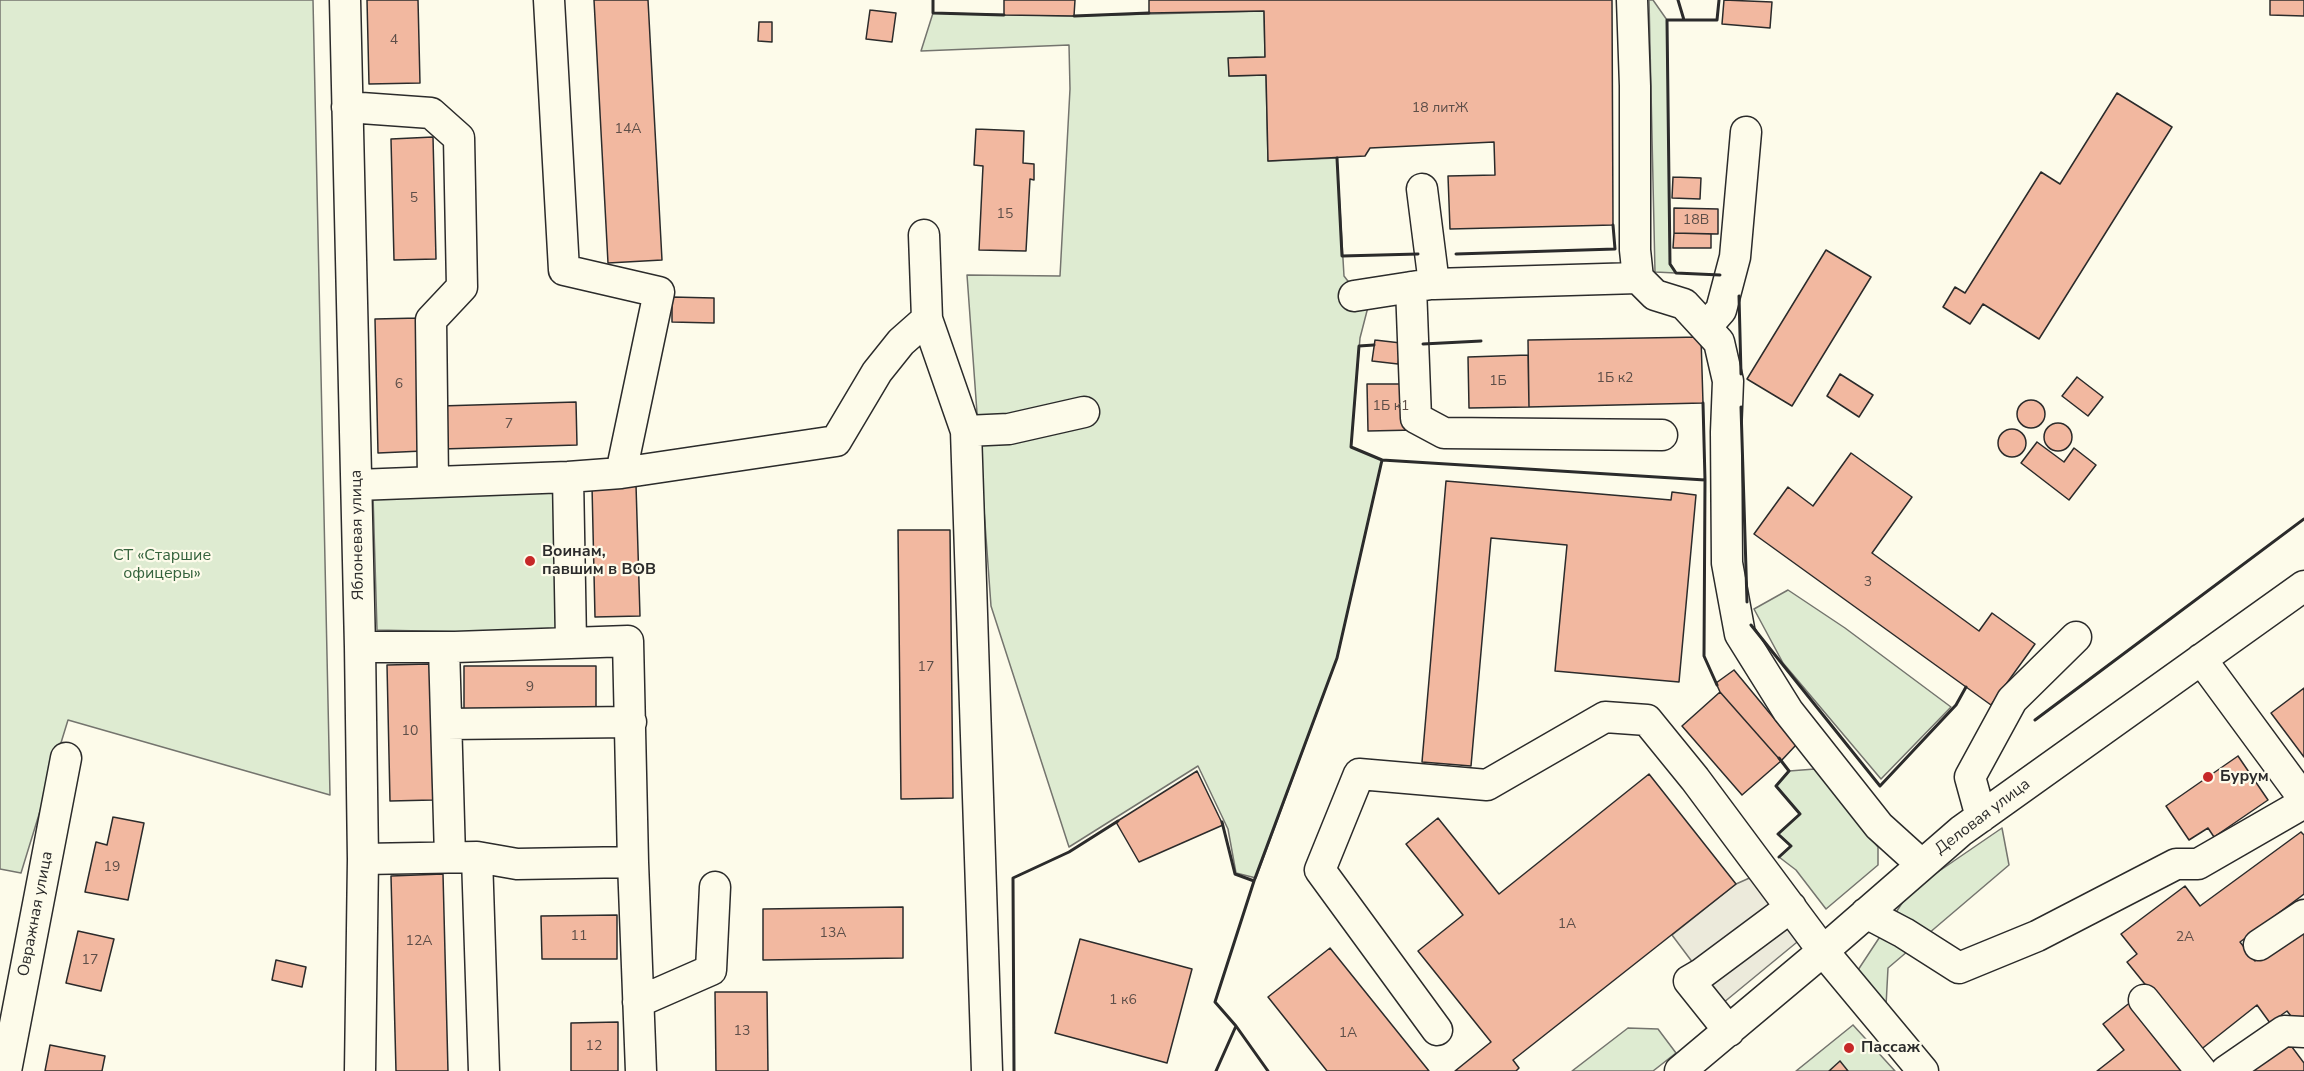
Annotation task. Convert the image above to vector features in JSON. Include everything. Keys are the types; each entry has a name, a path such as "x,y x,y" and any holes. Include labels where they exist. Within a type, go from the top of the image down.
{"street":[{"name":"Яблоневая улица","path":"345,0 357,485 363,859 360,1071"},
{"path":"549,0 564,270 658,291 621,473"},
{"path":"1632,0 1635,86 1635,250 1638,278 1655,295 1684,303 1719,342 1728,381 1727,563 1740,634 1788,711 1879,826 1921,864"},
{"path":"347,107 431,113 459,138 462,287 431,321 434,482"},
{"path":"1706,327 1721,310 1735,258 1746,132"},
{"path":"1422,189 1423,285 1416,418 1444,433 1662,435"},
{"path":"924,235 927,319 966,431 987,1071"},
{"path":"1354,296 1423,285 1638,278"},
{"path":"357,485 621,473 836,441 877,372 901,342 927,319"},
{"path":"966,431 1009,429 1084,412"},
{"path":"568,477 571,642"},
{"name":"Деловая улица","path":"1686,1069 1921,864 1981,817 2304,586"},
{"path":"1981,817 1970,777 2012,700 2076,637"},
{"path":"360,646 444,647 628,641 641,1071"},
{"path":"444,647 447,724 463,857 484,1071"},
{"path":"1866,913 1904,933 1959,968 2037,936 2176,864 2198,864 2304,801 2201,659"},
{"path":"1437,1030 1320,870 1359,774 1486,786 1605,717 1647,720 1695,779 1823,951 1923,1071"},
{"path":"447,724 631,722"},
{"name":"Овражная улица","path":"6,1071 66,758"},
{"path":"363,859 463,857 517,864 633,862"},
{"path":"638,1002 711,970 715,887"},
{"path":"1729,1031 1689,981 1791,907"},
{"path":"2259,945 2304,915"},
{"path":"2144,1000 2201,1071"},
{"path":"2226,1071 2284,1031 2304,1032"}],"green space":[{"name":"СТ «Старшие офицеры»","path":"0,0 313,0 330,795 68,720 21,873 0,869"},
{"path":"1649,0 1653,0 1667,20 1670,264 1676,273 1655,272"},
{"path":"1264,11 1265,57 1229,58 1229,76 1266,75 1268,161 1337,158 1344,276 1368,307 1360,338 1351,447 1382,460 1337,658 1256,878 1236,873 1228,829 1198,766 1069,847 991,606 967,275 1060,276 1070,89 1069,45 921,51 933,13 1074,16"},
{"path":"555,487 558,634 377,630 373,495"},
{"path":"1788,590 1845,628 1951,707 1881,779 1783,663 1754,609"},
{"path":"1815,769 1878,847 1878,865 1826,909 1796,870 1779,857 1791,846 1778,834 1800,814 1776,786 1789,771"},
{"path":"2002,828 2009,865 1888,968 1886,1006 1858,970 1910,891"},
{"name":"Пассаж","path":"1853,1025 1895,1071 1796,1071"},
{"path":"1628,1028 1658,1029 1676,1053 1653,1071 1572,1071"}],"shaded area":[{"path":"1754,876 1802,938 1723,1003 1672,935 1736,884"}],"building":[{"path":"367,0 418,0 420,83 369,84"},
{"path":"594,0 648,0 662,260 608,263"},
{"path":"1004,0 1075,0 1074,16 1004,15"},
{"path":"1149,0 1612,0 1613,225 1450,229 1448,176 1495,175 1494,142 1370,148 1365,156 1268,161 1266,75 1229,76 1228,58 1265,57 1264,11 1149,13"},
{"path":"1724,0 1772,2 1770,28 1722,24"},
{"path":"2270,0 2304,0 2304,16 2270,15"},
{"path":"870,10 896,13 892,42 866,39"},
{"path":"759,22 772,22 772,42 758,41"},
{"path":"2117,93 2172,127 2039,339 1983,304 1970,324 1943,307 1955,287 1965,293 2041,172 2060,184"},
{"path":"976,129 1024,131 1023,163 1034,164 1034,180 1030,179 1026,251 979,250 983,166 974,165"},
{"path":"433,137 436,259 394,260 391,139"},
{"path":"1673,177 1701,178 1700,199 1672,198"},
{"path":"1674,208 1718,209 1718,234 1674,233"},
{"path":"1674,233 1711,234 1711,248 1673,248"},
{"path":"1826,250 1871,277 1792,406 1747,379"},
{"path":"672,297 714,298 714,323 672,322"},
{"path":"419,318 423,451 378,453 375,319"},
{"path":"1701,337 1703,403 1529,407 1528,340"},
{"path":"1375,340 1401,343 1398,364 1372,361"},
{"path":"1528,355 1529,407 1469,408 1468,357"},
{"path":"1840,374 1873,395 1859,417 1827,396"},
{"path":"2077,377 2103,397 2088,416 2062,396"},
{"path":"1367,384 1414,384 1415,430 1368,431"},
{"path":"2031,400 2041,404 2045,414 2041,424 2031,428 2021,424 2017,414 2021,404"},
{"path":"576,402 577,445 442,449 440,406"},
{"path":"2058,423 2068,427 2072,437 2068,447 2058,451 2048,447 2044,437 2048,427"},
{"path":"2012,429 2022,433 2026,443 2022,453 2012,457 2002,453 1998,443 2002,433"},
{"path":"2037,442 2064,462 2074,448 2096,465 2069,500 2021,463"},
{"path":"1851,453 1912,497 1872,553 1979,631 1992,613 2035,644 1991,705 1754,534 1788,487 1813,506"},
{"path":"1446,481 1671,500 1672,492 1696,495 1679,682 1555,671 1567,545 1491,538 1471,766 1422,762"},
{"path":"636,485 640,616 595,617 592,486"},
{"path":"898,530 950,530 953,798 901,799"},
{"path":"430,664 433,800 390,801 387,665"},
{"path":"464,666 596,666 596,710 464,710"},
{"path":"1734,670 1796,745 1781,761 1720,692 1716,683"},
{"path":"2304,688 2304,757 2271,713"},
{"path":"1720,692 1781,761 1742,795 1682,726"},
{"path":"2238,756 2268,800 2214,837 2208,828 2189,840 2166,806"},
{"path":"1197,771 1223,825 1139,862 1116,822"},
{"path":"1649,774 1736,884 1513,1060 1519,1068 1516,1071 1455,1071 1491,1042 1418,951 1463,915 1406,844 1438,818 1499,894"},
{"path":"113,817 144,823 128,900 85,892 96,842 107,845"},
{"path":"2301,832 2304,835 2304,894 2240,942 2255,961 2304,925 2304,1021 2298,1025 2287,1011 2270,1023 2257,1005 2199,1051 2127,962 2137,954 2121,934 2185,886 2200,906"},
{"path":"443,874 448,1071 396,1071 391,876"},
{"path":"903,907 903,958 763,960 763,909"},
{"path":"617,915 617,959 542,959 541,916"},
{"path":"78,931 114,939 101,991 66,983"},
{"path":"1080,939 1192,969 1167,1063 1055,1033"},
{"path":"1330,948 1429,1071 1327,1071 1268,997"},
{"path":"276,960 306,967 302,987 272,980"},
{"path":"715,992 767,992 768,1071 716,1071"},
{"path":"2132,1001 2186,1071 2097,1071 2124,1050 2103,1024"},
{"path":"618,1022 618,1071 571,1071 571,1023"},
{"path":"2286,1039 2304,1063 2304,1071 2243,1071"},
{"path":"50,1045 105,1056 102,1071 45,1071"},
{"path":"1840,1061 1848,1071 1829,1071"}],"wall":[{"path":"933,0 933,13 1004,15"},
{"path":"1678,0 1684,20"},
{"path":"1719,0 1717,20 1667,20 1670,264 1676,273 1720,275"},
{"path":"1074,16 1149,13"},
{"path":"1337,158 1342,256 1418,254"},
{"path":"1456,254 1615,249 1613,225"},
{"path":"1739,296 1741,374"},
{"path":"1423,344 1481,341"},
{"path":"1254,881 1337,658 1382,460 1351,447 1359,346 1374,345"},
{"path":"1703,403 1704,656 1717,685"},
{"path":"1741,407 1747,602"},
{"path":"1382,460 1705,480"},
{"path":"2035,720 2304,519"},
{"path":"1751,625 1880,786 1956,705 1966,687"},
{"path":"1779,758 1789,771 1776,786 1800,814 1778,834 1791,846 1779,857"},
{"path":"1014,1071 1013,878 1069,852 1118,821"},
{"path":"1216,1071 1236,1026 1215,1002 1254,881 1235,874 1222,822"},
{"path":"1236,1026 1268,1071"}],"place":[{"name":"Воинам, павшим в ВОВ","path":"530,561"},
{"name":"Бурум","path":"2208,777"},
{"name":"Пассаж","path":"1849,1048"}]}
